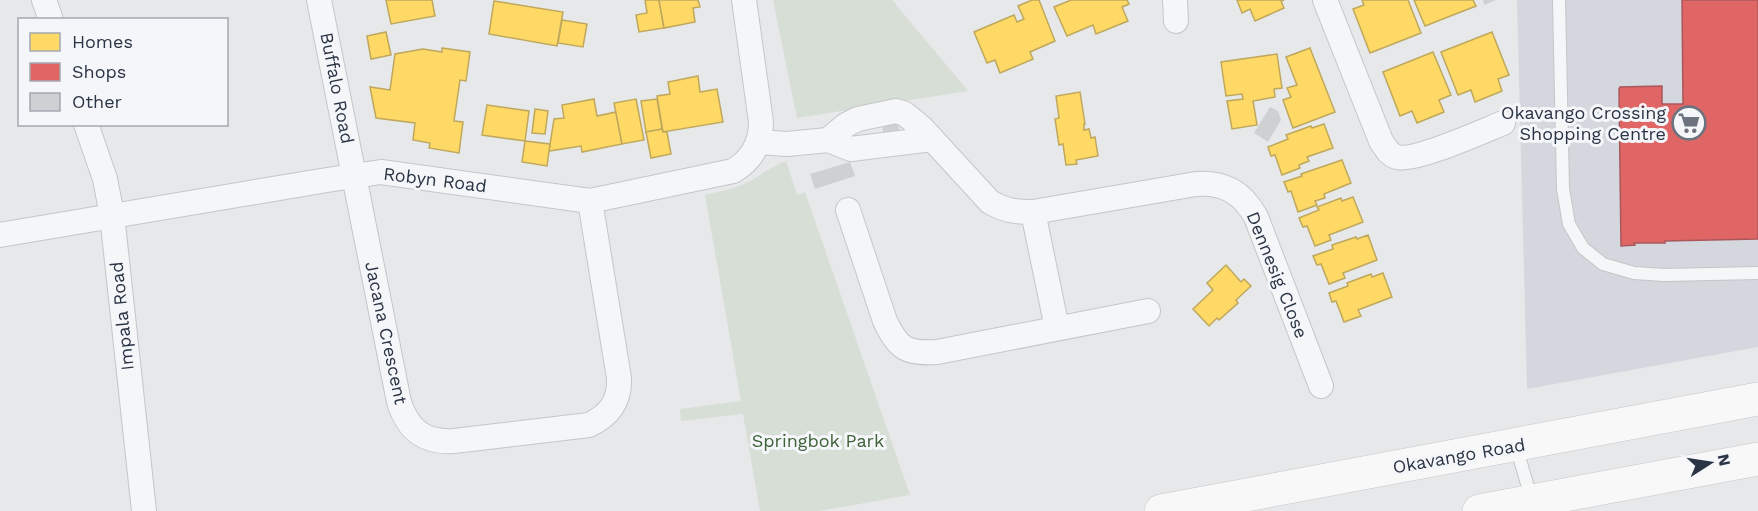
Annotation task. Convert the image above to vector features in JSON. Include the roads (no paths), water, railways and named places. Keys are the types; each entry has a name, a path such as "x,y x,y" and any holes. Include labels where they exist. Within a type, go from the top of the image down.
{"main road":[{"name":"Okavango Road","path":"1161,511 1758,399"},
{"path":"1479,511 1533,506 1758,459"}],"street":[{"path":"44,0 50,18"},
{"name":"Buffalo Road","path":"319,0 354,176"},
{"path":"744,0 761,122 757,147 828,140 851,149 932,139"},
{"path":"1325,0 1381,141 1388,152 1395,157 1405,158 1423,153 1503,123"},
{"name":"Dennesig Close","path":"828,140 858,118 896,111 905,114 914,120 990,202 1002,209 1034,212 1207,183 1230,189 1248,204 1256,217 1322,386"},
{"name":"Impala Road","path":"87,126 105,179 112,215 144,511"},
{"name":"Robyn Road","path":"0,235 381,172 590,201 733,171 741,166 757,147"},
{"name":"Jacana Crescent","path":"354,176 403,414 409,425 418,433 442,442 589,425 608,413 614,405 618,396 619,378 590,201"},
{"path":"848,210 885,321 891,333 906,349 918,353 937,352 1148,310"},
{"path":"1034,212 1057,328"}],"lane":[{"path":"1559,0 1563,189 1569,224 1584,248 1604,264 1634,273 1664,275 1758,273"},
{"path":"1516,446 1533,506"}],"place":[{"name":"Okavango Crossing Shopping Centre","path":"1689,123"}],"park label":[{"name":"Springbok Park","path":"818,441"}]}
